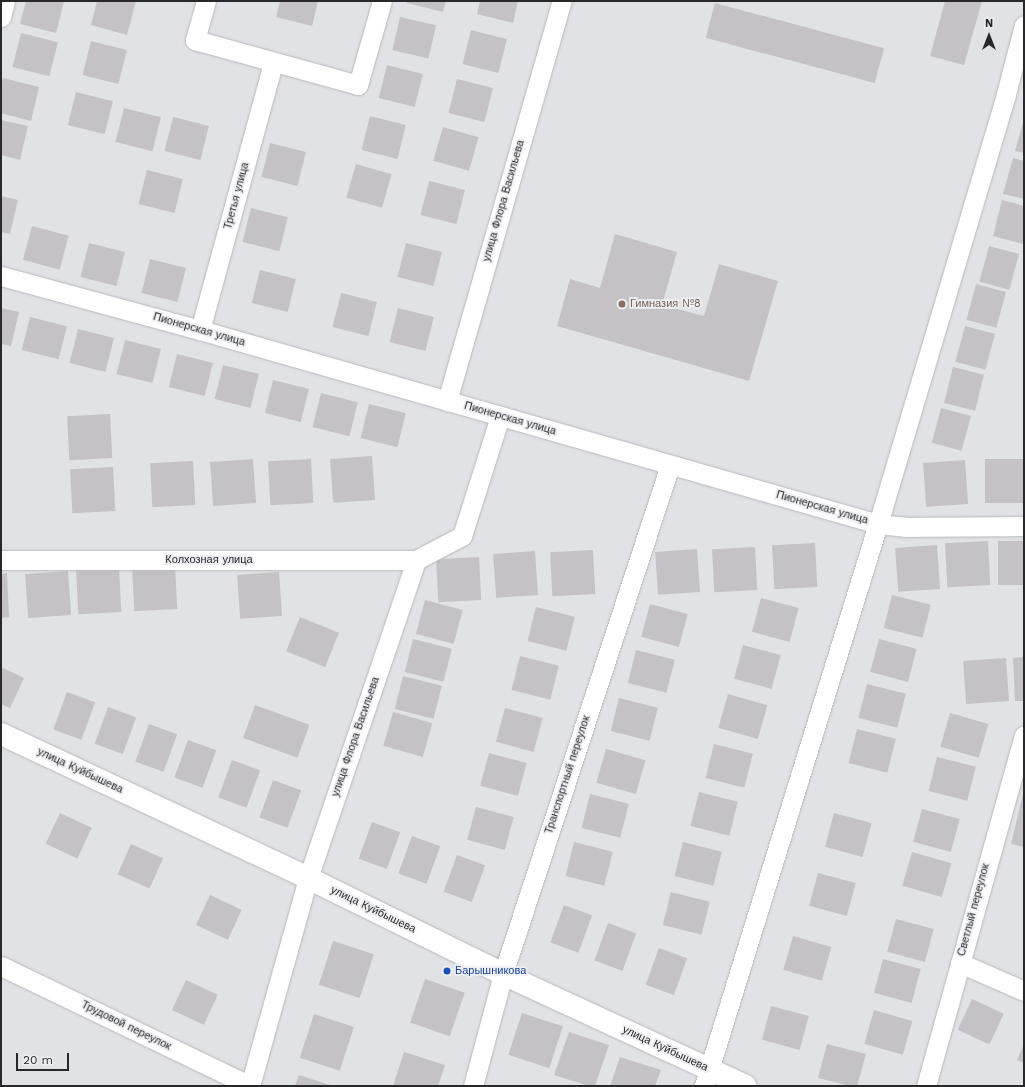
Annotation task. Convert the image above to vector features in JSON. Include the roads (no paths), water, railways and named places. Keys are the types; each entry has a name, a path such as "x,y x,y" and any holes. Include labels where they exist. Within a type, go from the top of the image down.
{"street":[{"path":"1,17 5,1"},
{"path":"206,1 195,40 273,63 358,85 382,1"},
{"name":"улица Флора Васильева","path":"447,401 562,1"},
{"path":"706,1078 878,524 1004,101 1024,25"},
{"name":"Третья улица","path":"200,330 273,63"},
{"name":"Пионерская улица","path":"1,276 200,330 878,524 905,527 1024,526"},
{"path":"416,560 462,536 500,416"},
{"name":"Транспортный переулок","path":"473,1086 503,974 670,465"},
{"name":"Колхозная улица","path":"1,560 416,560"},
{"name":"улица Флора Васильева","path":"250,1086 308,878 416,560"},
{"name":"улица Куйбышева","path":"1,734 308,878 503,974 706,1078 745,1086"},
{"name":"Светлый переулок","path":"926,1086 1023,735"},
{"path":"960,963 1024,991"},
{"name":"Трудовой переулок","path":"1,966 250,1086"}],"place":[{"name":"Гимназия №8","path":"622,304"},
{"name":"Барышникова","path":"447,971"}]}
